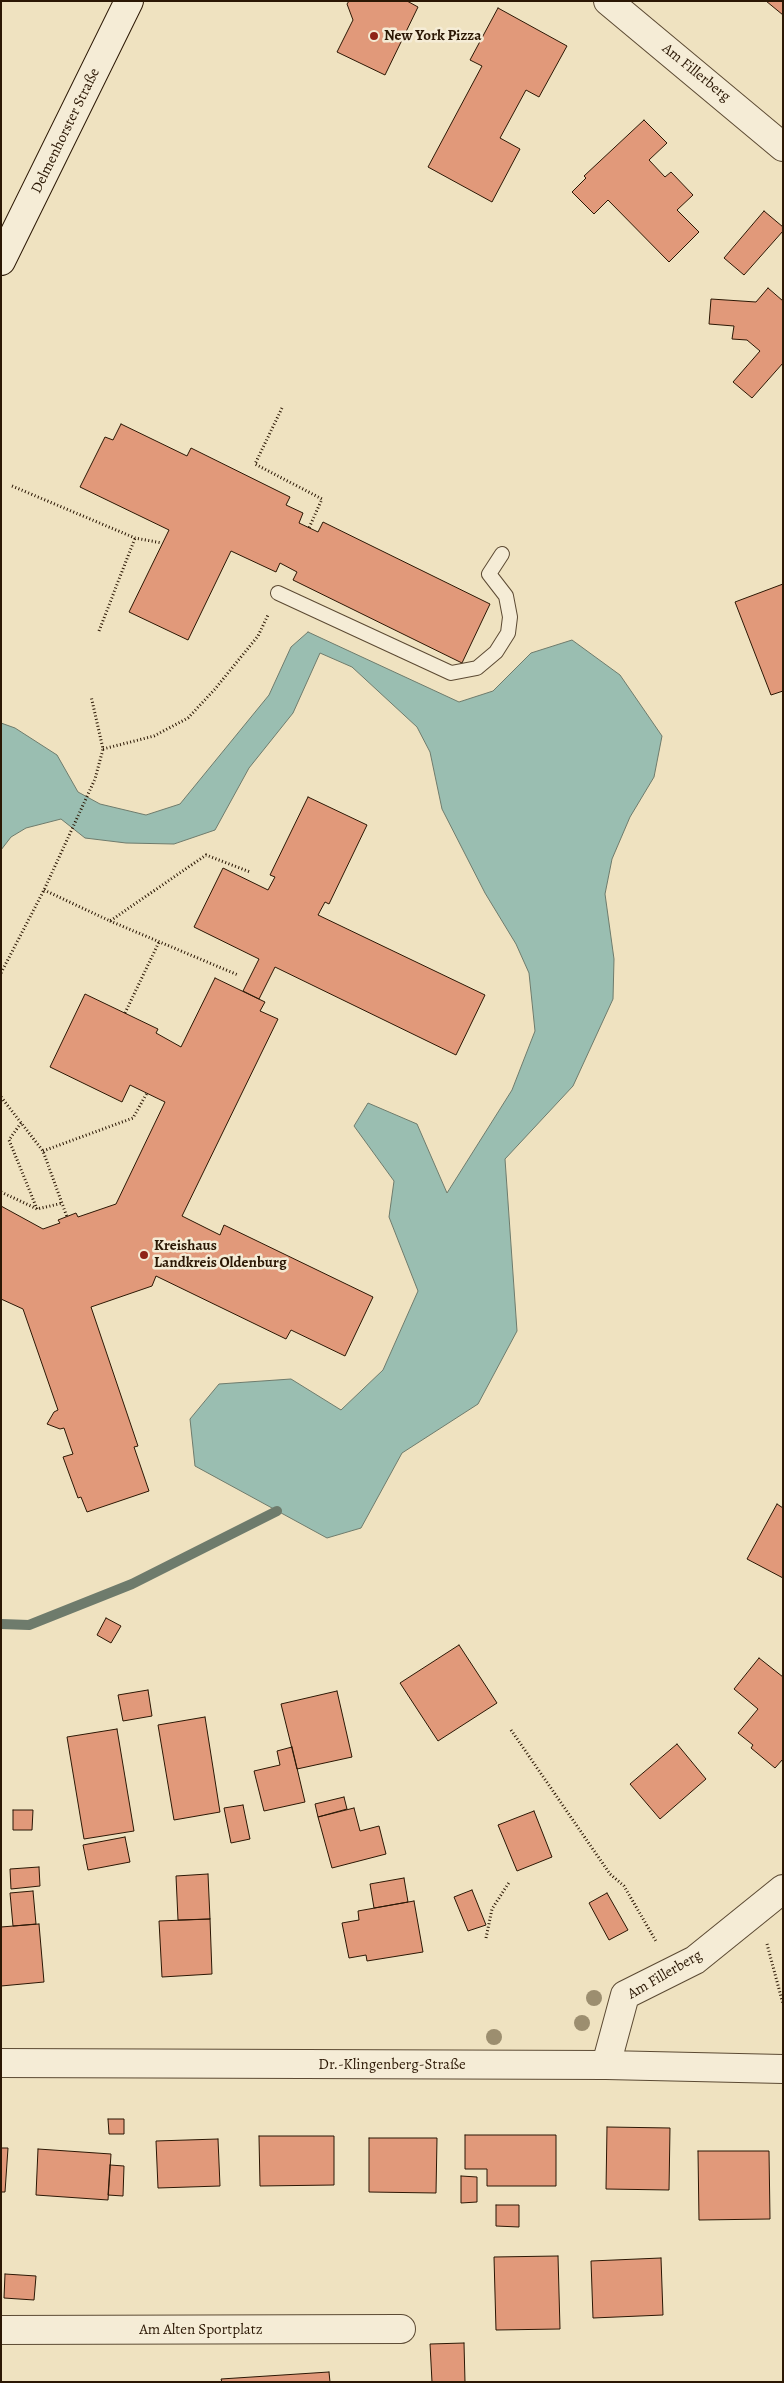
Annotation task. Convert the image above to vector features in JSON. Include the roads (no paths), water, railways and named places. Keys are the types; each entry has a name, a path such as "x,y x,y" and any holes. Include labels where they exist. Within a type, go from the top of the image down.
{"street":[{"name":"Delmenhorster Straße","path":"1,261 129,1"},
{"name":"Am Fillerberg","path":"608,1 783,147"},
{"name":"Am Fillerberg","path":"606,2065 624,1995 695,1960 783,1889"},
{"name":"Dr.-Klingenberg-Straße","path":"1,2063 606,2065 783,2069"},
{"name":"Am Alten Sportplatz","path":"1,2330 402,2329"}],"lane":[{"path":"278,593 451,673 477,668 496,652 508,632 510,617 506,596 489,574 502,554"}],"water":[{"path":"308,632 459,702 493,691 531,653 572,640 620,675 662,736 654,777 630,817 612,859 605,894 614,959 613,999 573,1086 505,1159 517,1331 478,1404 402,1453 361,1528 327,1538 195,1466 190,1419 219,1384 291,1379 341,1410 383,1370 418,1291 389,1217 394,1181 354,1126 368,1103 417,1124 447,1193 512,1090 535,1031 529,973 516,944 485,893 442,809 430,752 417,727 352,667 320,653 293,713 249,768 215,830 174,844 126,843 85,838 61,819 26,828 11,837 1,850 1,723 15,728 57,755 78,792 100,804 146,815 180,804 269,695 291,647"}],"waterway":[{"path":"1,1624 29,1625 132,1584 277,1511"}],"place":[{"name":"New York Pizza","path":"374,36"},
{"name":"Kreishaus Landkreis Oldenburg","path":"144,1255"}]}
